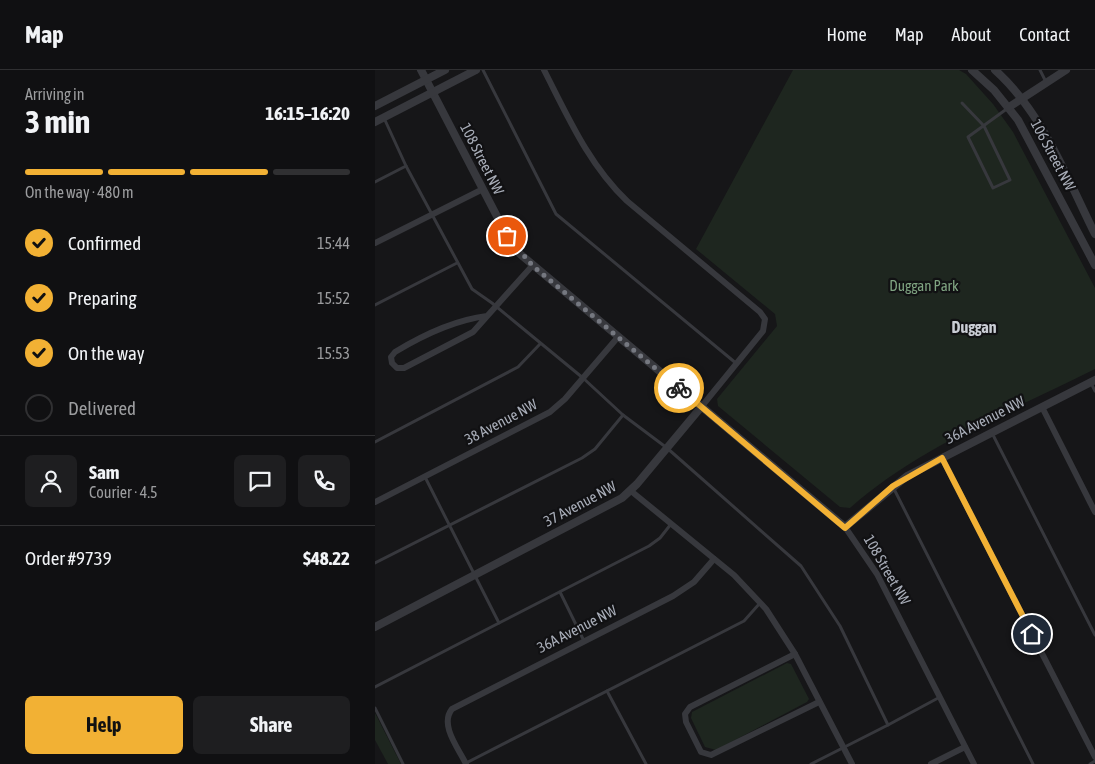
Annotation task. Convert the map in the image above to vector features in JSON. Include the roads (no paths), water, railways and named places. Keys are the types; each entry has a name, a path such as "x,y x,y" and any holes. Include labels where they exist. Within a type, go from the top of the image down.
{"street":[{"name":"108 Street NW","path":"421,70 511,241 533,266 845,528 877,574 974,764"},
{"path":"376,104 445,70"},
{"path":"375,122 476,70"},
{"name":"37 Avenue NW","path":"375,627 612,504 631,491 737,364 763,331 766,322 759,312 627,201 609,183 585,149 544,70"},
{"name":"106 Street NW","path":"972,70 986,81 1009,107 1032,143 1095,265"},
{"name":"106 Street NW","path":"995,70 1021,98 1045,136 1095,234"},
{"path":"1009,107 1066,70"},
{"path":"375,243 483,189"},
{"path":"487,316 466,319 433,332 395,352 391,358 391,364 397,368 404,368 473,332 533,266"},
{"name":"38 Avenue NW","path":"375,502 550,412 565,399 618,337"},
{"name":"36A Avenue NW","path":"845,528 893,486 942,458 1093,381"},
{"path":"1041,407 1095,512"},
{"path":"942,458 1095,756"},
{"path":"631,491 734,575 760,602 795,654 852,764"},
{"name":"36A Avenue NW","path":"466,764 448,729 447,716 455,707 683,590 714,559"},
{"path":"795,654 690,708 685,714 686,722 701,752 707,755 717,754 819,702"},
{"path":"931,764 965,747"}],"lane":[{"path":"483,70 556,214 737,364"},
{"path":"1040,70 1046,82"},
{"path":"962,103 984,126 1010,180 993,188 968,137 984,126 1009,107"},
{"path":"384,117 406,166 472,289 497,307 583,378 623,415 667,448 801,566 840,626 888,724"},
{"path":"375,182 406,166"},
{"path":"375,305 457,263"},
{"path":"375,442 518,367 540,344"},
{"path":"1093,381 1095,392"},
{"path":"375,563 589,453 623,415"},
{"path":"992,432 999,450 1095,635"},
{"path":"425,477 499,623"},
{"path":"893,486 1033,764"},
{"path":"375,687 649,546 661,538 672,524"},
{"path":"560,592 584,641"},
{"path":"466,764 743,620 760,602"},
{"path":"607,691 646,764"},
{"path":"811,764 940,697"},
{"path":"375,708 403,764"},
{"path":"1090,764 1095,761"}],"district":[{"name":"Duggan","path":"974,327"}],"park label":[{"name":"Duggan Park","path":"924,286"}]}
